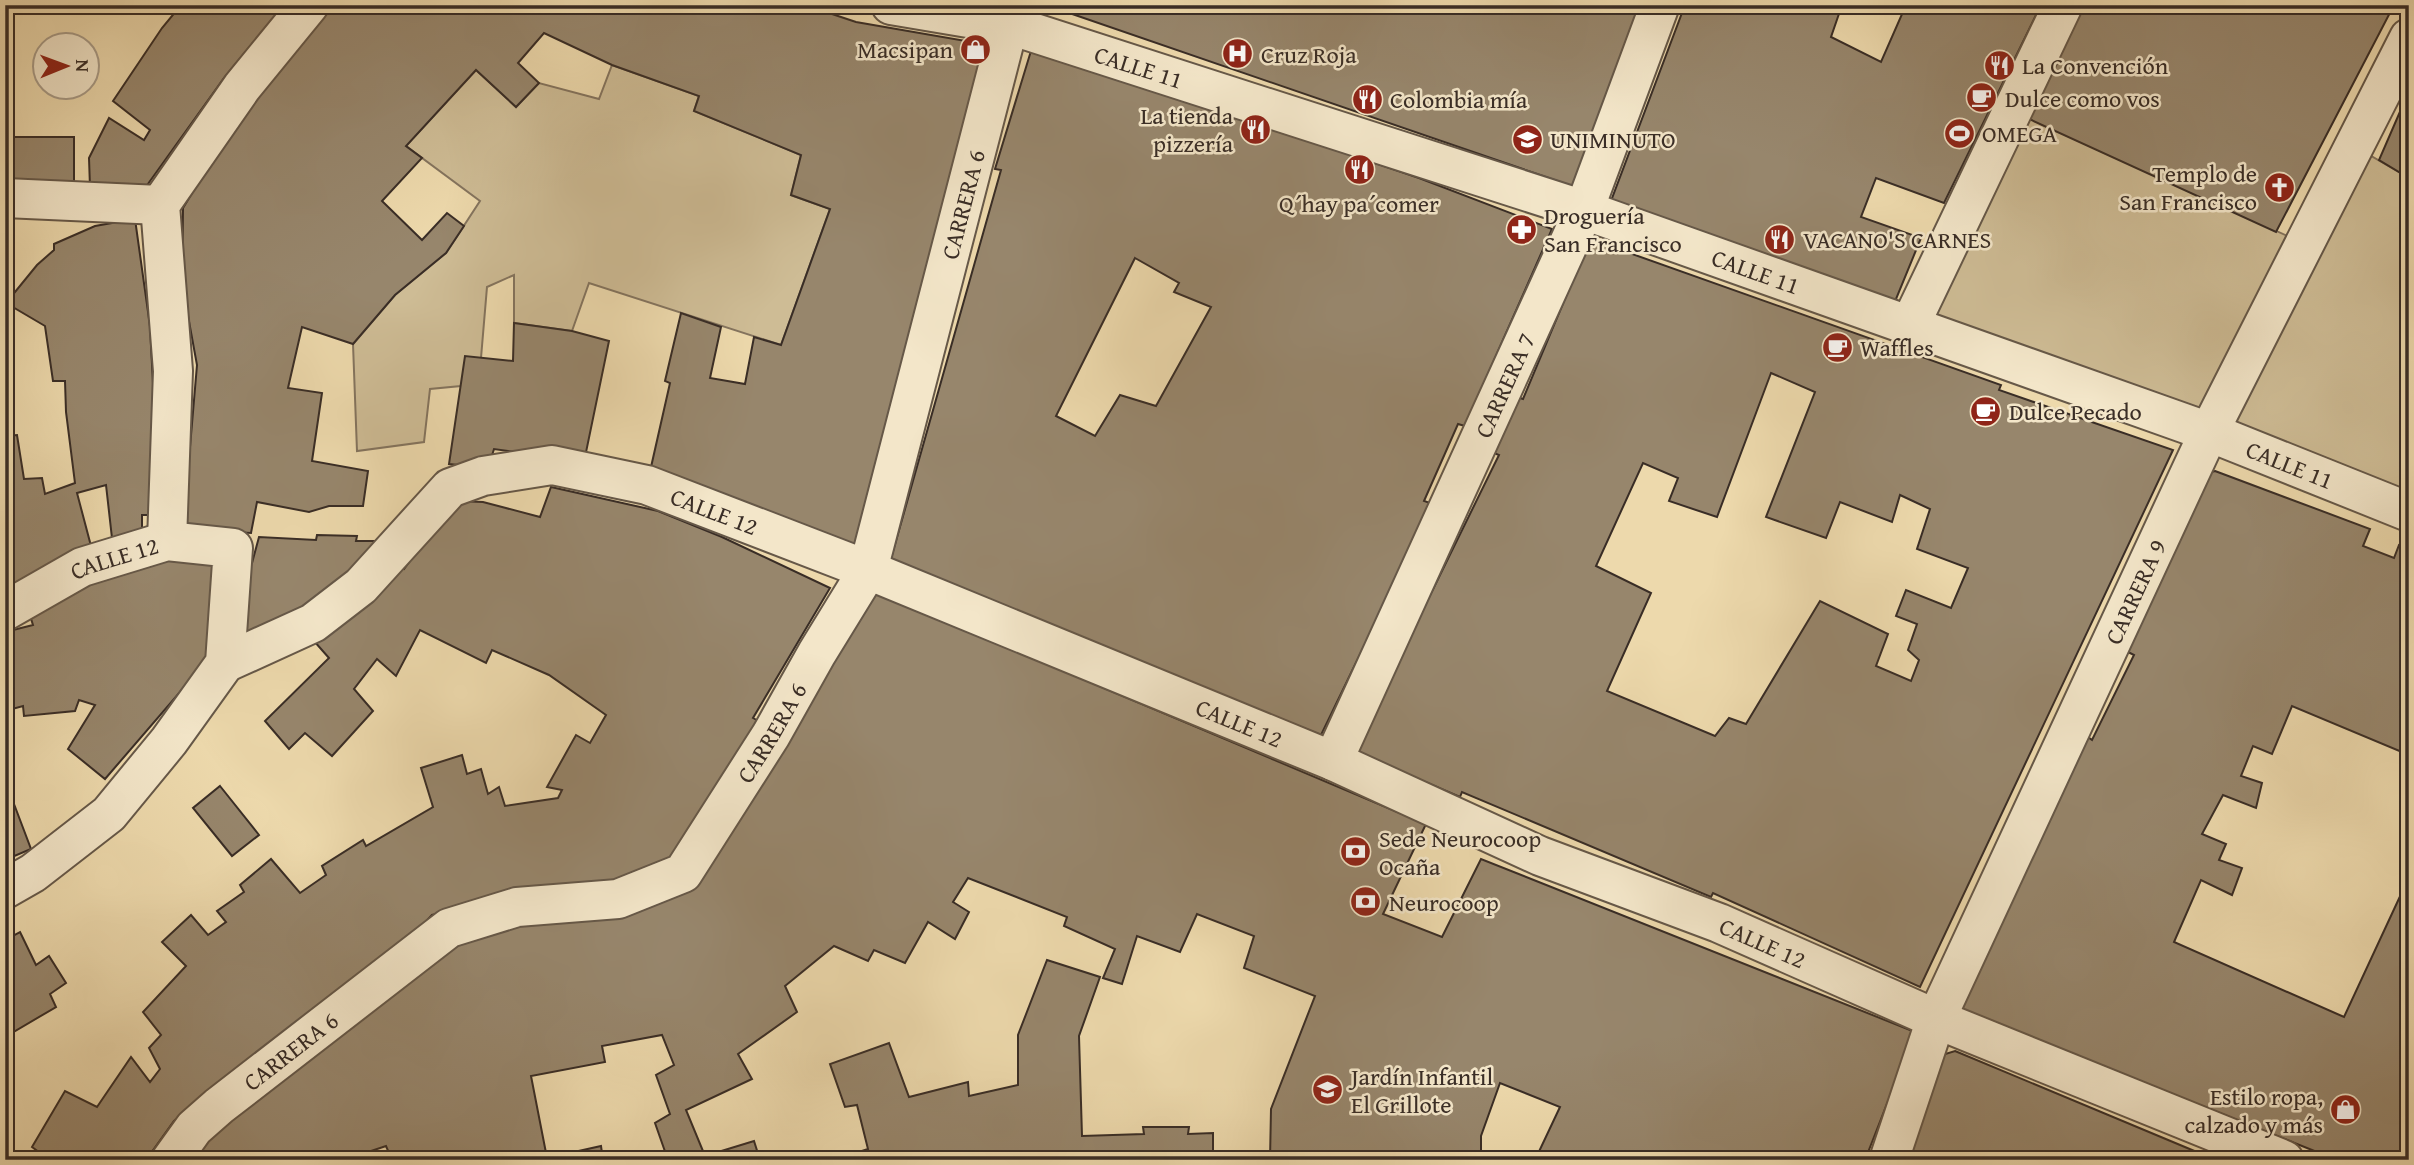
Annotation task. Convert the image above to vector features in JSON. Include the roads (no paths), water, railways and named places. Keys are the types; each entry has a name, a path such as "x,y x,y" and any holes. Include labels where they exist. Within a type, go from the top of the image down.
{"street":[{"path":"167,541 173,371 160,205 242,87 309,5"},
{"name":"CALLE 11","path":"891,5 1012,15 1584,209 2209,432 2409,512"},
{"name":"CARRERA 7","path":"1333,761 1584,209 1660,5"},
{"path":"1910,325 2063,5"},
{"name":"CARRERA 6","path":"171,1160 194,1128 219,1106 449,928 517,907 618,899 683,873 771,735 868,570 1012,15"},
{"name":"CARRERA 9","path":"1889,1160 1936,1019 2209,432 2409,38"},
{"path":"5,198 160,205"},
{"name":"CALLE 12","path":"5,611 82,566 167,541 233,548 225,663 313,623 342,601 361,586 450,488 483,476 552,465 647,485 868,570 1333,761 1540,856 1719,923 1936,1019 2284,1160"},
{"path":"5,889 33,873 108,814 169,741 225,663"}],"place":[{"name":"Macsipan","path":"976,49"},
{"name":"Cruz Roja","path":"1238,54"},
{"name":"La Convención","path":"1999,65"},
{"name":"Dulce como vos","path":"1982,98"},
{"name":"Colombia mía","path":"1367,99"},
{"name":"La tienda pizzería","path":"1256,129"},
{"name":"OMEGA","path":"1959,133"},
{"name":"UNIMINUTO","path":"1527,139"},
{"name":"Q´hay pa´comer","path":"1359,169"},
{"name":"Templo de San Francisco","path":"2280,187"},
{"name":"Droguería San Francisco","path":"1521,229"},
{"name":"VACANO'S CARNES","path":"1780,239"},
{"name":"Waffles","path":"1837,347"},
{"name":"Dulce Pecado","path":"1986,411"},
{"name":"Sede Neurocoop Ocaña","path":"1356,852"},
{"name":"Neurocoop","path":"1366,902"},
{"name":"Jardín Infantil El Grillote","path":"1328,1090"},
{"name":"Estilo ropa, calzado y más","path":"2346,1110"}]}
